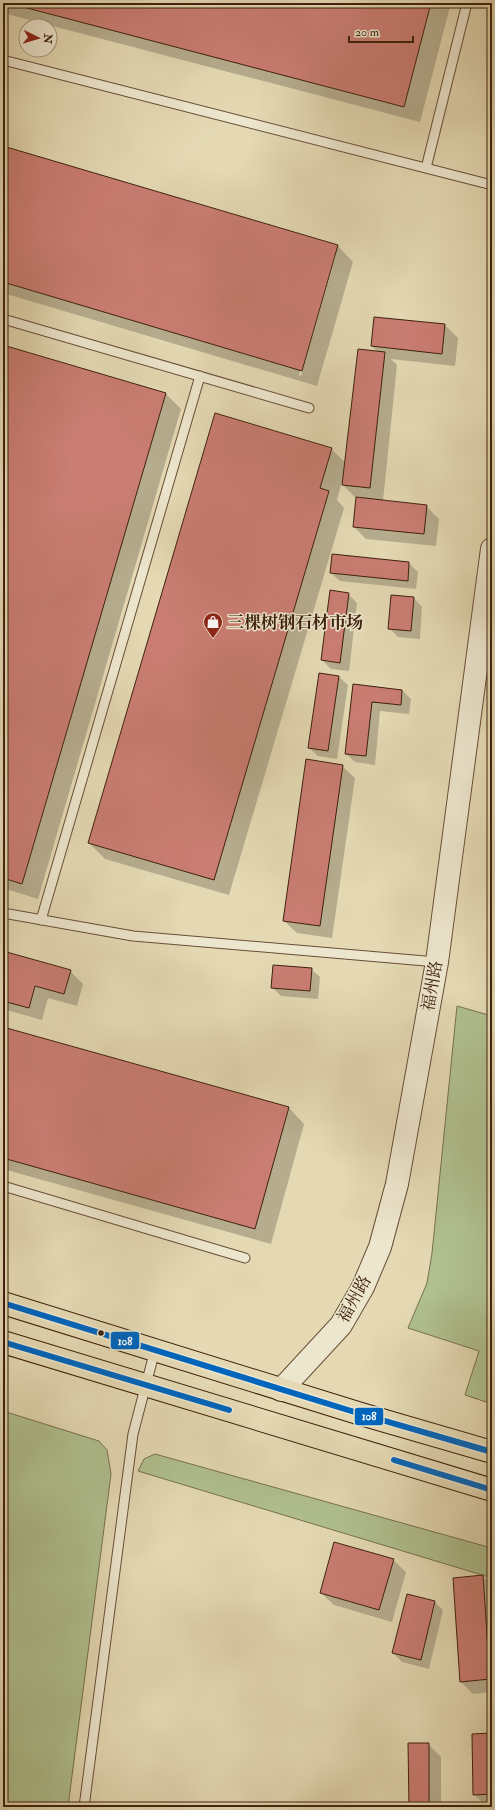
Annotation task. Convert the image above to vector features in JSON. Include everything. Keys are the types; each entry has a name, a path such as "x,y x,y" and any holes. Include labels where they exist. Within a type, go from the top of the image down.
{"highway":[{"path":"3,1303 281,1390 492,1452"},
{"path":"3,1342 492,1490"}],"street":[{"name":"福州路","path":"281,1390 341,1325 363,1287 380,1248 397,1184 436,962 491,561"}],"lane":[{"path":"426,168 466,3"},
{"path":"3,60 492,184"},
{"path":"3,319 309,408"},
{"path":"41,920 200,376"},
{"path":"3,913 134,936 436,962"},
{"path":"3,1186 245,1258"},
{"path":"84,1807 133,1434 155,1350"}],"green space":[{"path":"457,1006 492,1016 492,1404 465,1395 479,1351 408,1328 427,1283 432,1253"},
{"path":"3,1411 99,1441 107,1450 111,1474 68,1807 3,1807"},
{"path":"155,1454 488,1547 492,1551 492,1578 138,1471 144,1459"}],"building":[{"path":"8,3 431,3 404,107"},
{"path":"3,146 338,245 302,371 3,282"},
{"path":"374,317 445,324 442,354 371,346"},
{"path":"3,345 166,393 22,884 3,878"},
{"path":"358,349 385,352 370,488 342,485"},
{"path":"215,413 332,448 320,488 329,491 214,880 88,843"},
{"path":"356,497 427,505 424,534 353,527"},
{"path":"332,554 409,562 408,581 330,573"},
{"path":"330,590 349,593 340,663 321,660"},
{"path":"391,595 414,597 411,631 388,629"},
{"path":"319,673 339,676 328,751 308,748"},
{"path":"353,684 402,690 401,705 372,702 366,756 345,754"},
{"path":"306,759 343,765 320,926 283,921"},
{"path":"3,951 71,970 64,994 35,986 29,1008 3,1001"},
{"path":"273,965 312,968 310,991 271,988"},
{"path":"3,1027 289,1107 255,1229 3,1158"},
{"path":"334,1542 394,1559 379,1610 320,1593"},
{"path":"483,1575 490,1679 460,1682 453,1578"},
{"path":"407,1594 435,1601 421,1660 392,1653"},
{"path":"491,1733 492,1794 473,1795 472,1734"},
{"path":"408,1743 429,1743 429,1807 409,1807"}],"transit line":[{"name":"108","path":"3,1303 361,1414 492,1452"},
{"name":"108","path":"3,1342 229,1410"},
{"name":"108","path":"394,1460 492,1490"}],"place":[{"name":"三棵树钢石材市场","path":"213,639"}]}
